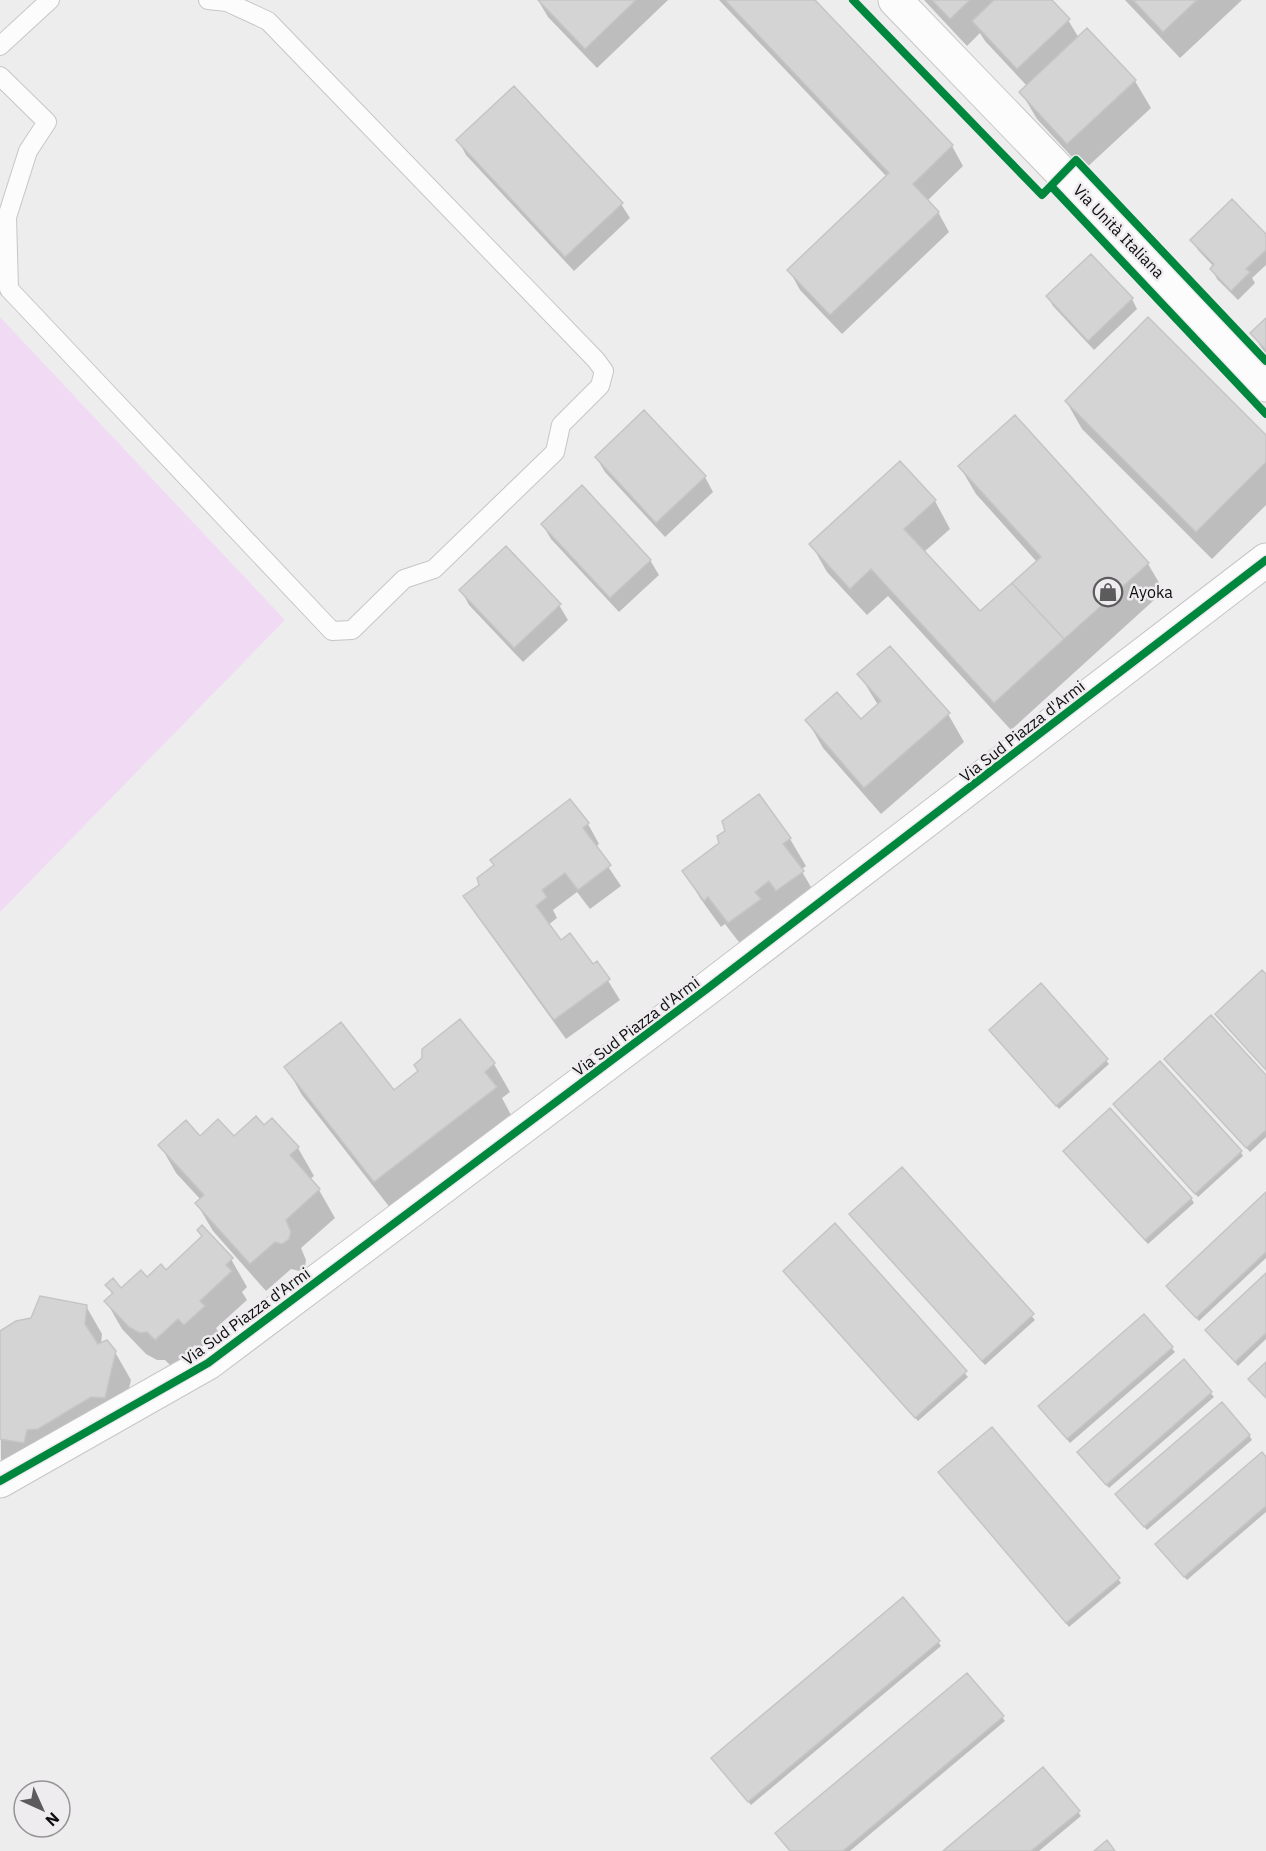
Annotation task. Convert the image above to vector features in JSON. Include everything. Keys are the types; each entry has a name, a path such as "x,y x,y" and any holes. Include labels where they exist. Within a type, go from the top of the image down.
{"street":[{"name":"Via Unità Italiana","path":"895,0 1266,385"},
{"name":"Via Sud Piazza d'Armi","path":"0,1481 208,1364 700,994 1266,560"}],"lane":[{"path":"0,46 50,0"},
{"path":"0,76 47,122 28,151 7,217 9,289 332,631 352,630 404,579 434,569 555,452 561,425 600,386 603,371 573,335 268,21 227,2 208,0"}],"shaded area":[{"path":"0,317 285,620 0,912"}],"building":[{"path":"538,0 636,0 585,49"},
{"path":"725,0 815,0 953,145 913,184 939,212 830,315 787,270 889,173"},
{"path":"932,0 970,0 950,19"},
{"path":"994,0 1052,0 1070,19 1017,69 972,21"},
{"path":"1133,0 1197,0 1163,32"},
{"path":"1087,28 1136,80 1067,144 1019,92"},
{"path":"514,86 623,203 565,257 456,140"},
{"path":"1232,199 1266,234 1266,250 1246,269 1250,272 1231,291 1210,269 1214,264 1190,240"},
{"path":"1091,254 1133,298 1088,341 1046,296"},
{"path":"1148,317 1266,435 1266,462 1196,532 1065,401"},
{"path":"1266,318 1266,350 1250,333"},
{"path":"644,410 706,476 656,523 595,457"},
{"path":"1015,415 1149,563 1064,639 1012,583 1041,557 958,466"},
{"path":"900,461 936,500 904,529 980,611 1012,583 1064,639 994,703 871,569 850,589 809,544"},
{"path":"582,485 651,560 610,598 541,524"},
{"path":"506,546 561,604 514,648 459,590"},
{"path":"890,646 950,713 864,788 805,720 837,692 861,719 881,701 857,674"},
{"path":"759,794 791,838 783,844 804,871 776,891 769,881 755,892 761,899 728,923 708,897 704,901 682,871 719,843 717,836 725,831 722,821"},
{"path":"570,799 589,823 583,828 611,865 578,890 565,873 542,890 547,897 536,906 561,940 570,933 593,964 597,961 610,979 554,1020 463,896 479,885 477,878 494,865 490,860"},
{"path":"1262,970 1266,974 1266,1070 1215,1014"},
{"path":"1041,983 1108,1059 1056,1106 989,1030"},
{"path":"1211,1015 1266,1075 1266,1130 1246,1148 1164,1059"},
{"path":"460,1019 495,1063 485,1072 497,1087 374,1182 284,1067 341,1022 394,1090 418,1071 414,1065 422,1058 422,1049"},
{"path":"1160,1061 1242,1151 1195,1194 1113,1104"},
{"path":"1110,1108 1192,1198 1145,1240 1063,1151"},
{"path":"256,1116 264,1125 272,1118 299,1147 290,1155 320,1189 286,1220 291,1232 289,1239 282,1244 275,1242 250,1264 195,1203 204,1195 158,1145 186,1120 200,1136 218,1119 234,1136"},
{"path":"902,1167 1034,1314 982,1361 849,1214"},
{"path":"1266,1192 1266,1252 1196,1318 1166,1286"},
{"path":"835,1223 967,1371 915,1418 783,1271"},
{"path":"202,1225 233,1258 226,1265 232,1271 200,1301 205,1306 184,1325 178,1319 155,1340 147,1332 140,1333 129,1327 104,1301 113,1293 105,1285 113,1278 121,1288 141,1270 147,1277 161,1264 166,1270 202,1236 197,1230"},
{"path":"1266,1273 1266,1333 1235,1362 1205,1330"},
{"path":"40,1296 87,1305 85,1324 98,1344 107,1340 116,1351 105,1398 91,1397 38,1429 27,1430 24,1443 0,1439 0,1331 16,1321 31,1318"},
{"path":"1144,1314 1173,1347 1067,1439 1038,1406"},
{"path":"1184,1359 1212,1392 1106,1485 1077,1452"},
{"path":"1266,1362 1266,1398 1248,1379"},
{"path":"1222,1402 1250,1435 1144,1527 1115,1494"},
{"path":"992,1427 1120,1578 1066,1623 938,1472"},
{"path":"1262,1452 1266,1457 1266,1506 1184,1577 1155,1544"},
{"path":"903,1597 940,1641 748,1802 711,1758"},
{"path":"967,1673 1004,1716 843,1851 790,1851 775,1833"},
{"path":"1043,1767 1080,1811 1031,1851 943,1851"},
{"path":"1107,1840 1115,1851 1094,1851"}],"cycle path":[{"path":"853,0 1042,195 1076,160 1266,361"},
{"path":"1051,186 1266,414"},
{"path":"0,1481 208,1363 708,988 1266,560"}],"place":[{"name":"Ayoka","path":"1108,592"}]}
